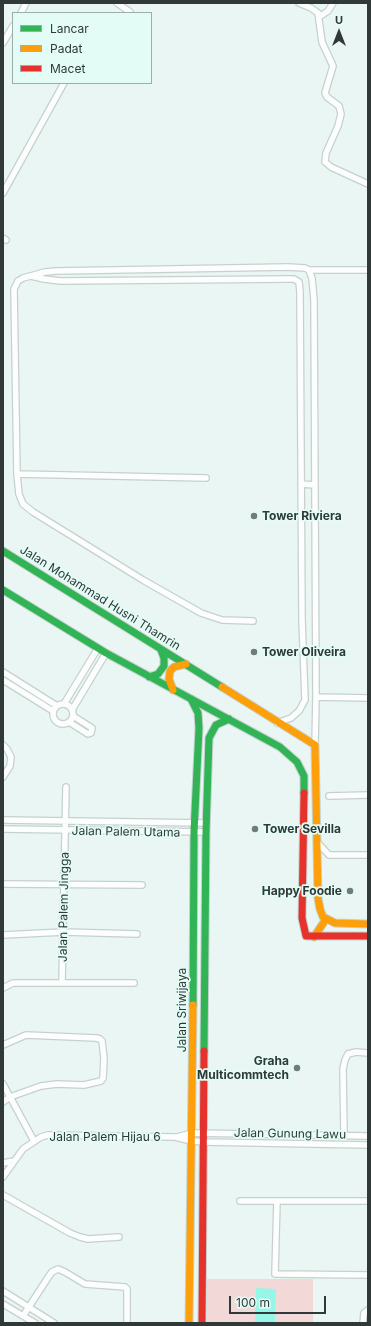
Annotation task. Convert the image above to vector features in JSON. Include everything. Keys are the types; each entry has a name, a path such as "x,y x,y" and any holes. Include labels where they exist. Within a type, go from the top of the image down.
{"street":[{"path":"22,12 26,3"},
{"path":"117,3 130,12"},
{"path":"298,3 315,10 319,17 322,42 333,66 326,89 326,95 339,106 341,112 339,121 326,153 325,162 331,167 368,184"},
{"path":"319,17 328,11 333,3"},
{"path":"3,43 12,28"},
{"path":"3,194 63,84"},
{"path":"253,621 222,620 201,613 143,580 24,506 20,498 17,474 13,292 18,281 46,272 56,271 288,267 305,268 309,270 368,270"},
{"path":"309,270 312,278 314,300 315,745 318,898 321,914 326,919 335,923 368,924"},
{"path":"31,276 60,281 288,279 298,281 300,292 302,619 305,700 299,711 291,718 277,722"},
{"path":"17,474 206,478"},
{"path":"301,484 315,485"},
{"name":"Jalan Mohammad Husni Thamrin","path":"3,551 315,745"},
{"path":"3,590 106,653 280,747 297,762 304,776 302,924 305,934 314,937 368,936"},
{"path":"64,704 98,648"},
{"path":"149,677 158,674 164,666 164,658 161,650"},
{"path":"72,710 106,653"},
{"path":"173,690 169,679 170,671 174,667 186,664"},
{"path":"3,672 57,706"},
{"path":"3,680 53,711"},
{"path":"316,697 368,698"},
{"name":"Jalan Sriwijaya","path":"189,1323 192,1141 191,823 200,728 198,713 191,699"},
{"path":"64,704 69,705 73,716 70,722 63,724 57,722 53,716 53,711 57,706 64,704"},
{"path":"70,722 88,734 91,733 92,728 73,716"},
{"name":"Jalan Sriwijaya","path":"202,1323 208,738 216,725 229,719"},
{"path":"3,745 7,748 11,757 10,766 3,777"},
{"name":"Jalan Palem Utama","path":"65,831 66,787"},
{"path":"329,796 368,795"},
{"name":"Jalan Palem Utama","path":"3,820 206,823"},
{"name":"Jalan Palem Utama","path":"3,829 206,832"},
{"name":"Jalan Palem Jingga","path":"62,982 65,831"},
{"path":"317,842 329,855 368,855"},
{"path":"3,884 142,885"},
{"path":"314,937 326,919"},
{"path":"3,934 64,932 136,934"},
{"path":"3,988 13,983 62,982 134,984"},
{"path":"3,1046 26,1035 96,1038 100,1039 103,1044 103,1078 101,1082 84,1085 45,1085 10,1097 3,1102"},
{"path":"344,1135 343,1069 345,1060 348,1054 356,1052 368,1053"},
{"path":"3,1084 34,1141 23,1149 3,1177"},
{"name":"Jalan Gunung Lawu","path":"177,1137 192,1133 368,1136"},
{"name":"Jalan Palem Hijau 6","path":"34,1141 48,1135 177,1137"},
{"name":"Jalan Gunung Lawu","path":"177,1137 203,1142 368,1145"},
{"path":"3,1163 14,1161"},
{"path":"3,1195 80,1238 88,1239 119,1237"},
{"path":"240,1201 368,1201"},
{"path":"277,1201 276,1274 368,1275"},
{"path":"23,1316 49,1276 52,1272 58,1269 85,1284 125,1287 127,1291 127,1323"},
{"path":"3,1291 54,1323"},
{"path":"3,1304 36,1323 41,1316"},
{"path":"363,1323 364,1313 368,1310"}],"shaded area":[{"path":"207,1279 313,1279 313,1323 207,1323"},
{"path":"256,1288 276,1289 275,1323 255,1323"}],"traffic: fast":[{"path":"3,551 222,687"},
{"path":"3,590 106,653 280,747 297,762 304,776 304,793"},
{"path":"149,677 158,674 164,666 164,658 161,650"},
{"path":"191,699 198,713 199,728 194,832 193,1005"},
{"path":"204,1051 206,832 209,738 216,725 229,719"}],"traffic: slow":[{"path":"173,690 169,679 170,671 174,667 186,664"},
{"path":"222,687 315,745 318,898 320,909 323,917 335,923 368,924"},
{"path":"314,937 326,919"},
{"path":"189,1323 193,1005"}],"traffic: jam":[{"path":"304,793 302,918 306,936 368,936"},
{"path":"202,1323 204,1051"}],"place":[{"name":"Tower Riviera","path":"254,516"},
{"name":"Tower Oliveira","path":"254,652"},
{"name":"Tower Sevilla","path":"255,829"},
{"name":"Happy Foodie","path":"350,891"},
{"name":"Graha Multicommtech","path":"297,1068"}]}
